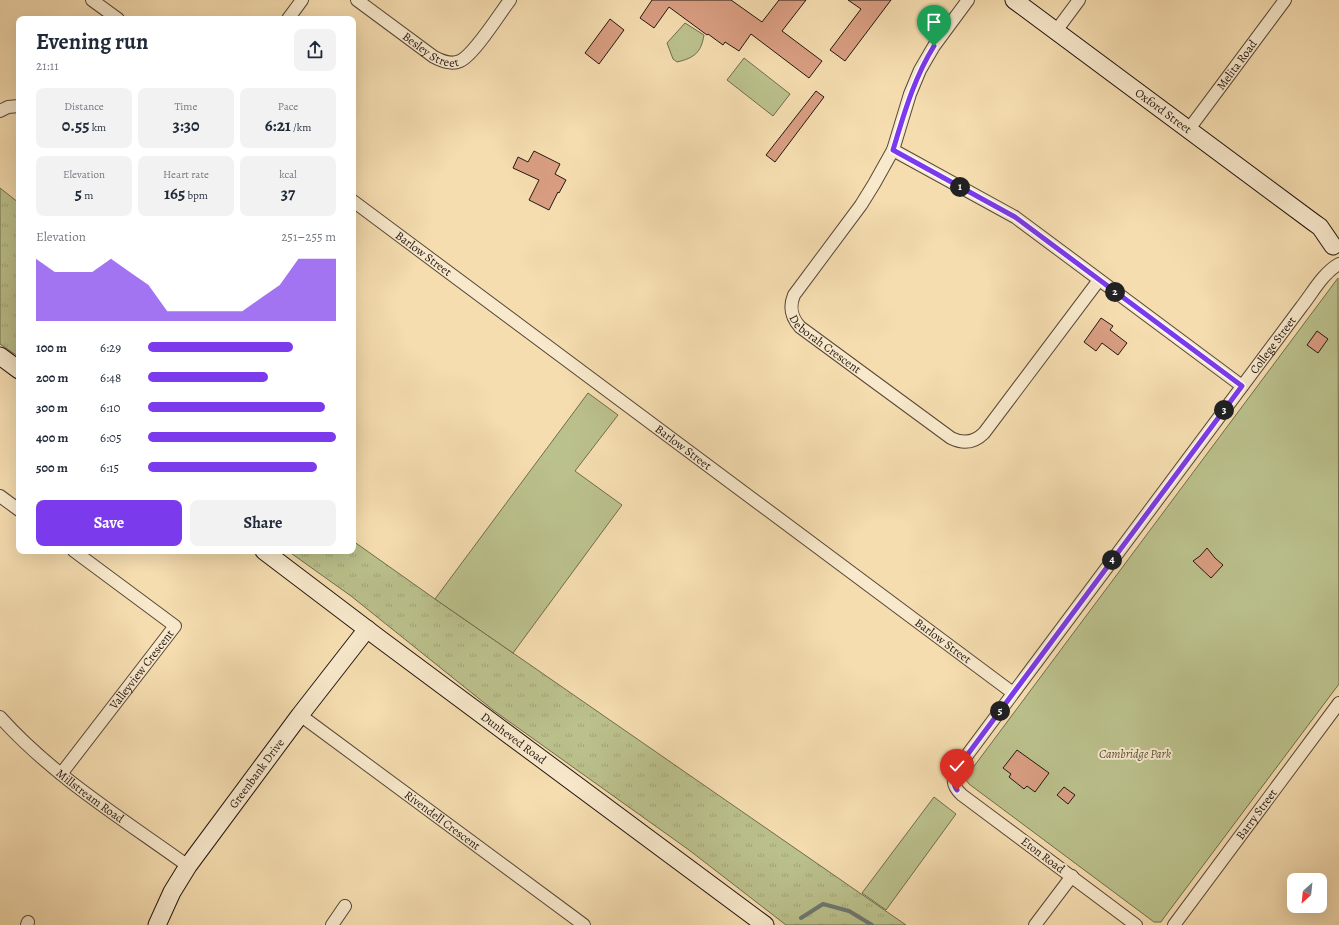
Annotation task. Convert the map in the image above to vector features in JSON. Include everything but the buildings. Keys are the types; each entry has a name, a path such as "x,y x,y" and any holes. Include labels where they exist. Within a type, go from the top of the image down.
{"street":[{"path":"92,0 114,16"},
{"path":"290,16 302,0"},
{"name":"Besley Street","path":"357,0 434,57 453,63 460,61 472,52 510,0"},
{"name":"Deborah Crescent","path":"968,0 934,46 920,70 910,94 893,150 874,184 861,205 796,291 791,304 792,314 796,323 951,438 968,442 977,439 984,433 1099,280"},
{"name":"Oxford Street","path":"1014,0 1320,227 1337,248"},
{"path":"1056,31 1079,0"},
{"name":"Melita Road","path":"1189,129 1285,0"},
{"path":"0,111 16,107"},
{"path":"893,150 1011,215 1242,386"},
{"name":"Barlow Street","path":"356,203 1013,693"},
{"name":"College Street","path":"954,782 956,771 959,766 1324,277 1337,248"},
{"path":"0,356 16,368"},
{"path":"0,496 16,508"},
{"name":"Valleyview Crescent","path":"61,774 175,626 78,554"},
{"name":"Dunheved Road","path":"268,554 765,925"},
{"name":"Greenbank Drive","path":"157,925 172,892 188,866 300,715 367,628"},
{"name":"Barry Street","path":"1174,925 1339,703"},
{"name":"Rivendell Crescent","path":"300,715 584,925"},
{"name":"Millstream Road","path":"0,718 61,774 188,866"},
{"name":"Eton Road","path":"954,782 954,786 962,795 1136,925"},
{"path":"1035,925 1072,876"},
{"path":"332,925 345,906"}],"green space":[{"path":"685,23 704,35 703,41 696,54 688,59 677,62 673,59 667,43"},
{"path":"744,58 790,94 773,116 727,80"},
{"path":"0,188 16,201 16,355 0,344"},
{"name":"Cambridge Park","path":"1338,278 1339,684 1161,922 1154,922 969,784 966,780 969,773"},
{"path":"588,393 618,415 575,471 622,505 513,653 435,599"},
{"path":"356,543 906,925 786,925 689,850 493,710 351,596 292,554 356,554"},
{"path":"934,797 956,814 886,910 862,893"}],"waterway":[{"path":"801,918 823,904 849,911 872,925"}],"route":[{"path":"934,46 926,58 910,94 893,150 1008,212 1242,386 959,766 954,777 954,786 957,790"}]}
